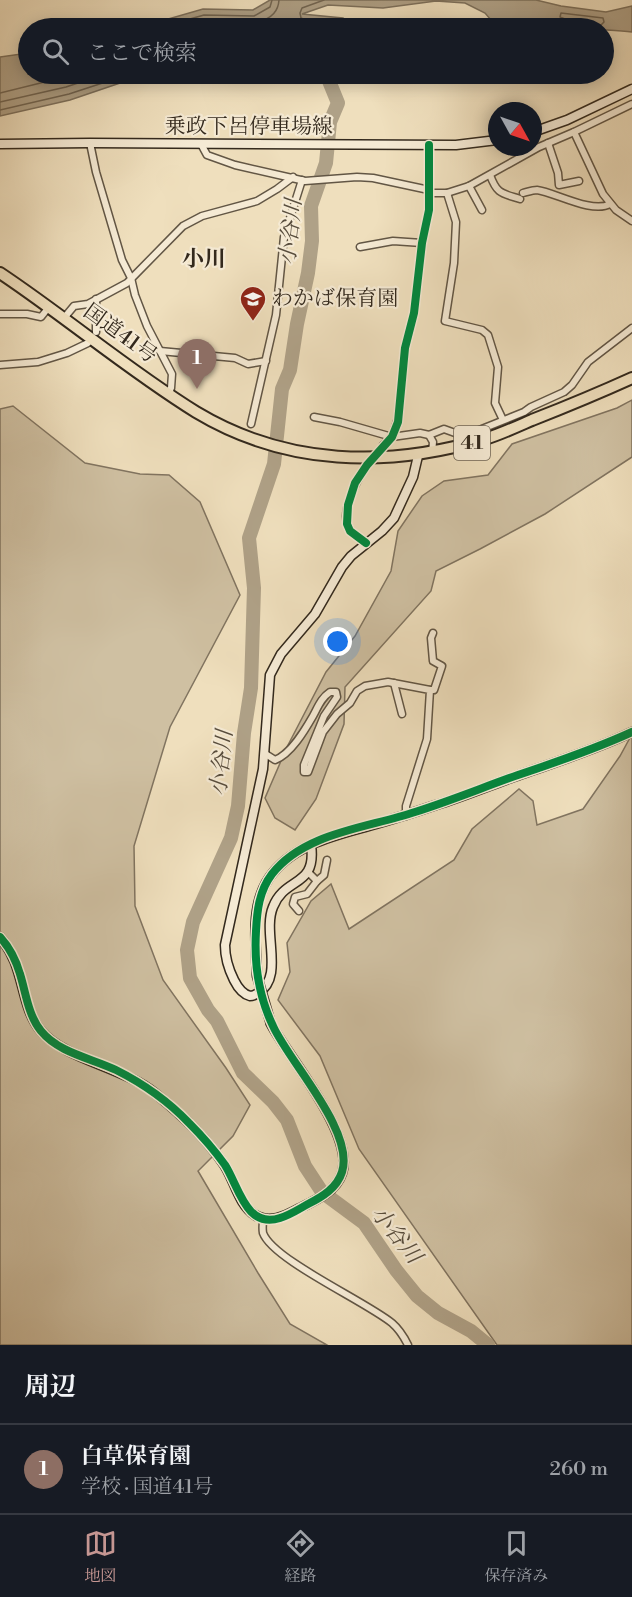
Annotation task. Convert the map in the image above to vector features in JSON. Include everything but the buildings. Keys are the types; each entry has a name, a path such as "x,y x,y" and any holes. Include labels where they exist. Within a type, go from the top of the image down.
{"highway":[{"name":"国道41号","path":"0,273 50,306 197,412 226,427 275,447 301,453 341,458 418,456 432,453 488,439 632,378"}],"street":[{"path":"542,129 567,120 632,89"},
{"path":"201,144 207,155 235,165 304,180 373,178 429,192 447,193 469,186 548,143 632,104"},
{"path":"574,132 610,204 632,221"},
{"name":"乗政下呂停車場線","path":"0,144 429,145 488,141"},
{"path":"90,143 107,212 122,260 131,278 147,327 172,374 169,393"},
{"path":"548,143 558,173 559,185 579,181"},
{"path":"383,445 392,437 399,416 405,348 414,313 422,243 429,210 429,145"},
{"path":"490,175 495,189 499,192 521,196 536,190 579,203 605,207 610,204"},
{"path":"64,318 74,306 88,304 127,283 183,226 202,216 257,201 293,177"},
{"path":"251,424 276,315 284,237 304,180"},
{"path":"469,186 482,210"},
{"path":"447,193 456,222 454,263 445,321 482,330 488,335 498,367 495,404 503,420"},
{"path":"360,247 393,241 422,243"},
{"path":"96,299 96,332"},
{"path":"0,314 27,314 41,317 50,306"},
{"path":"314,417 392,437 420,433 429,435 444,429 455,434 467,435 564,392 588,362 632,328"},
{"path":"0,365 38,362 88,344"},
{"path":"160,351 235,358 248,364 266,361"},
{"path":"429,435 433,442 432,453"},
{"path":"310,845 312,866 286,890 273,907 269,920 271,978 267,987 249,996 242,992 230,971 225,957 225,945 263,769 270,675 275,663 315,614 342,567 394,518 413,477 418,456"},
{"path":"366,543 350,531 347,516 355,483 367,465"},
{"path":"264,753 275,760 286,754 314,715 320,701 330,692 336,692 338,697 324,716 304,765 304,772 308,771 323,732 337,714 350,703 357,691 371,684 394,682 434,690 442,666 433,661 431,638 433,633"},
{"path":"394,682 402,714"},
{"path":"406,816 406,806 427,739 430,690"},
{"path":"0,937 16,962 29,1009 41,1031 62,1047 114,1070 155,1092 190,1124 225,1166 242,1202 251,1212 263,1219 278,1219 321,1197 333,1188 342,1173 344,1164 340,1144 317,1094 285,1049 271,1024 257,976 255,937 257,910 264,887 279,866 295,853 325,838 406,816 632,732"},
{"path":"299,911 293,904 295,897 307,894 324,875 327,860"},
{"path":"308,872 317,881"},
{"path":"263,1219 263,1233 277,1249 297,1265 380,1314 394,1325 408,1345"}],"shaded area":[{"path":"632,400 632,457 545,514 436,571 431,591 345,687 344,724 316,799 295,830 275,818 265,798 287,747 326,672 355,636 391,571 398,531 422,496 444,481 488,475 512,444 617,408"},
{"path":"13,406 85,463 140,474 169,475 200,502 240,595 170,727 134,846 135,906 163,980 250,1105 233,1136 198,1171 290,1324 327,1345 0,1345 0,409"},
{"path":"632,734 632,1345 497,1345 359,1149 320,1056 278,1000 290,972 287,943 311,901 331,884 349,929 454,860 472,829 519,789 533,801 537,825 583,809 620,756"}],"water":[{"path":"270,0 536,0 606,12 632,6 632,32 614,31 614,18 489,18 485,13 465,3 436,1 383,8 328,5 302,14 343,18 172,18 203,9 253,10"},
{"path":"18,54 18,84 117,84 70,100 0,116 0,57"}],"waterway":[{"name":"小谷川","path":"330,84 338,103 330,122 326,163 311,206 312,241 308,273 290,370 282,389 274,464 249,538 254,588 251,688 244,733 238,806 231,838 193,922 187,950 190,978 217,1021 243,1073 273,1102 287,1120 305,1166 322,1192 364,1223 417,1296 438,1313 471,1331 488,1345"}],"cycle path":[{"path":"366,543 350,531 347,524 348,505 355,483 367,465 392,437 398,422 405,348 414,313 422,243 429,210 429,145"},
{"path":"0,937 17,964 33,1018 41,1031 57,1045 126,1075 164,1100 217,1154 251,1212 268,1220 280,1218 319,1198 333,1187 342,1172 343,1155 339,1137 330,1117 281,1041 268,1015 261,992 256,956 257,916 261,894 272,874 286,860 319,840 441,803 576,755 632,732"}],"place":[{"name":"わかば保育園","path":"253,322"},
{"name":"白草保育園","path":"197,389"}],"district":[{"name":"小川","path":"204,259"}]}
